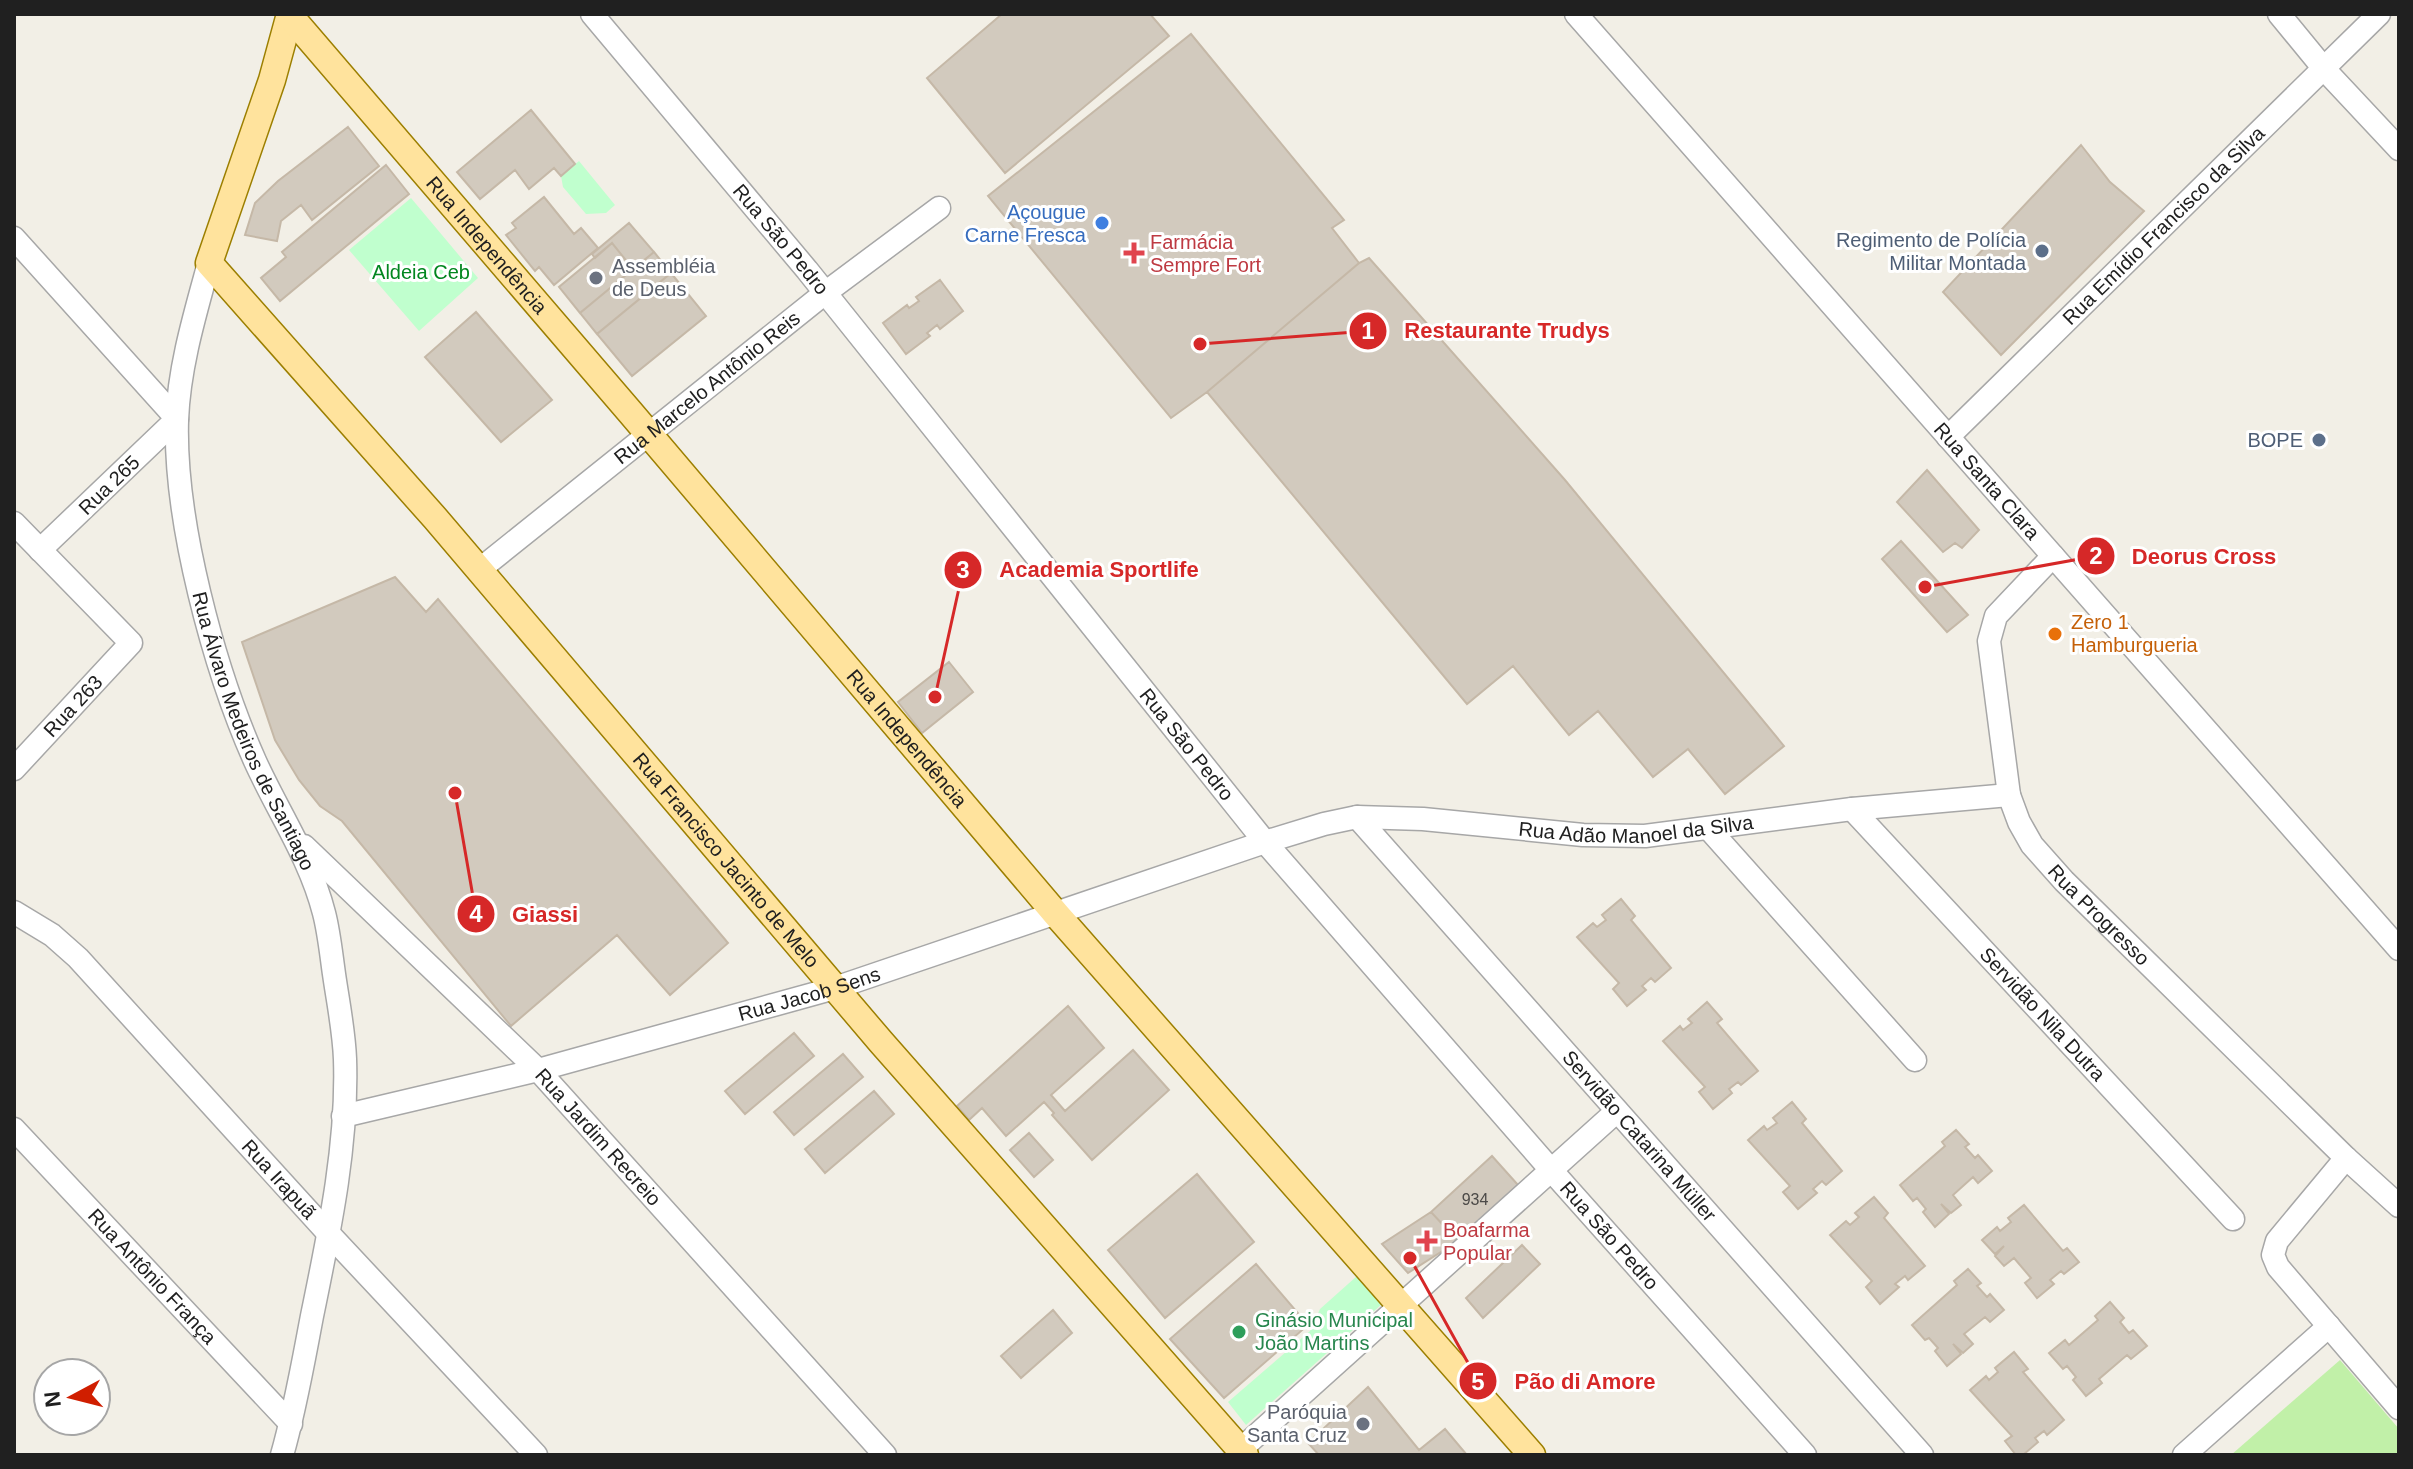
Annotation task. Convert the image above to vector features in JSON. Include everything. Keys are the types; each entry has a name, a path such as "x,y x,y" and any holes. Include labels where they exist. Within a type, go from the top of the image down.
{"main road":[{"name":"Rua Álvaro Medeiros de Santiago","path":"209,263 272,80 290,15"},
{"name":"Rua Independência","path":"290,15 1056,914 1532,1455"},
{"name":"Rua Francisco Jacinto de Melo","path":"209,263 479,570 835,988 1242,1452"}],"street":[{"name":"Rua São Pedro","path":"592,14 825,293 1265,842 1805,1455"},
{"name":"Rua Santa Clara","path":"1576,14 2399,949"},
{"path":"2279,14 2325,70 2399,149"},
{"name":"Rua Emídio Francisco da Silva","path":"1948,437 2379,14"},
{"name":"Rua Marcelo Antônio Reis","path":"479,570 825,293 939,208"},
{"path":"14,238 177,419"},
{"name":"Rua Álvaro Medeiros de Santiago","path":"209,263 187,351 177,419 178,466 184,510 211,632 249,747 317,890 329,937 344,1044 343,1116 329,1234 282,1455"},
{"name":"Rua 265","path":"40,550 177,419"},
{"path":"14,523 40,550"},
{"name":"Rua 263","path":"14,769 131,643 40,550"},
{"name":"Rua Progresso","path":"2053,556 1996,616 1991,627 1990,657 2009,795 2019,822 2048,864 2346,1158 2399,1206"},
{"name":"Rua Adão Manoel da Silva","path":"1265,842 1357,817 1423,819 1583,835 1645,836 1852,809 2009,795"},
{"name":"Servidão Nila Dutra","path":"1852,809 2233,1219"},
{"name":"Servidão Catarina Müller","path":"1357,817 1922,1455"},
{"path":"1709,829 1915,1060"},
{"name":"Rua Jardim Recreio","path":"294,837 538,1070 885,1455"},
{"name":"Rua Jacob Sens","path":"343,1116 538,1070 835,988 1265,842"},
{"name":"Rua Irapuã","path":"14,912 52,935 78,958 329,1234 536,1455"},
{"path":"1242,1452 1400,1305 1617,1111"},
{"name":"Rua Antônio França","path":"14,1129 291,1424"},
{"path":"2346,1158 2277,1241 2273,1255 2278,1267 2399,1408"},
{"path":"2184,1455 2329,1326"}],"green space":[{"path":"579,161 615,205 606,213 586,214 563,187 561,176"},
{"name":"Aldeia Ceb","path":"411,198 478,278 419,331 349,250"},
{"path":"1357,1276 1382,1304 1246,1425 1228,1402 1310,1331 1320,1309"},
{"path":"2340,1360 2399,1429 2399,1455 2231,1455"}],"building":[{"path":"1002,14 1150,14 1169,36 1005,173 927,78"},
{"path":"1191,34 1344,220 1332,228 1359,263 1207,392 1171,418 988,196"},
{"path":"531,110 575,164 561,176 554,168 529,189 515,170 480,199 457,172"},
{"path":"348,127 379,166 312,220 301,205 281,221 277,241 245,235 255,203 278,181"},
{"name":"Regimento de Polícia Militar Montada","path":"2081,145 2110,182 2144,211 2001,355 1943,292"},
{"path":"386,165 409,194 280,301 261,278 286,257 282,252"},
{"path":"544,197 574,234 581,228 598,248 554,285 539,267 535,271 506,235 516,228 512,223"},
{"path":"629,223 654,252 633,269 612,243 595,258 592,254"},
{"name":"Assembléia de Deus","path":"612,243 633,269 580,313 559,287"},
{"path":"654,252 671,273 597,334 580,313"},
{"path":"1369,258 1565,480 1784,746 1725,794 1688,749 1653,777 1598,711 1569,735 1513,666 1467,704 1207,392 1359,263"},
{"path":"671,273 706,316 632,376 597,334"},
{"path":"940,280 963,311 940,329 937,325 927,333 930,336 906,354 883,323 907,305 909,308 919,301 916,297"},
{"path":"476,312 552,400 501,442 425,357"},
{"path":"1927,470 1979,530 1962,548 1955,543 1943,552 1897,502"},
{"path":"1901,541 1968,615 1947,632 1882,559"},
{"path":"395,577 426,612 438,599 728,943 670,995 617,935 511,1026 342,821 320,806 299,780 275,740 242,642"},
{"path":"949,662 973,692 922,733 898,702"},
{"path":"1621,899 1635,916 1631,920 1671,968 1655,982 1651,978 1642,986 1646,990 1627,1006 1613,989 1619,983 1577,937 1593,923 1597,927 1606,920 1602,915"},
{"path":"1707,1002 1722,1019 1717,1023 1758,1071 1741,1085 1738,1082 1729,1089 1732,1093 1713,1109 1699,1092 1705,1087 1663,1041 1680,1026 1683,1030 1692,1023 1688,1019"},
{"path":"1068,1006 1104,1048 1051,1095 1065,1111 1133,1050 1169,1090 1092,1160 1044,1102 1006,1136 982,1108 969,1120 957,1106"},
{"path":"794,1033 814,1056 745,1114 725,1091"},
{"path":"843,1054 863,1077 794,1135 774,1112"},
{"path":"874,1091 894,1114 825,1173 805,1149"},
{"path":"1792,1102 1806,1119 1802,1123 1842,1171 1826,1185 1822,1181 1813,1189 1817,1193 1798,1209 1783,1192 1790,1186 1748,1140 1764,1126 1767,1130 1777,1123 1773,1118"},
{"path":"1956,1130 1969,1144 1965,1147 1975,1158 1978,1155 1992,1171 1978,1183 1973,1177 1953,1195 1961,1205 1951,1213 1941,1204 1949,1214 1935,1227 1917,1198 1913,1201 1900,1185 1945,1146 1942,1142"},
{"path":"1029,1133 1053,1160 1034,1177 1010,1150"},
{"path":"1492,1156 1518,1185 1458,1241 1431,1212"},
{"path":"1197,1174 1254,1242 1165,1318 1108,1250"},
{"path":"1874,1197 1888,1213 1884,1218 1925,1266 1908,1280 1905,1276 1895,1284 1899,1287 1880,1304 1866,1287 1872,1281 1830,1235 1846,1221 1850,1225 1859,1217 1855,1213"},
{"path":"2024,1205 2063,1251 2067,1248 2079,1262 2050,1280 2054,1284 2037,1298 2025,1283 2031,1278 2014,1258 2004,1266 1995,1256 2004,1246 1995,1254 1982,1240 1997,1227 2000,1231 2011,1222 2008,1218"},
{"path":"1431,1212 1458,1241 1408,1273 1382,1244"},
{"path":"1522,1245 1540,1264 1483,1318 1466,1298"},
{"name":"Ginásio Municipal João Martins","path":"1256,1264 1308,1325 1224,1398 1170,1339"},
{"path":"1968,1269 1981,1283 1977,1286 1987,1297 1990,1294 2004,1310 1990,1322 1985,1317 1964,1334 1973,1344 1963,1353 1953,1344 1961,1354 1947,1366 1935,1351 1938,1348 1929,1338 1925,1340 1912,1325 1957,1285 1954,1281"},
{"path":"2110,1302 2124,1318 2120,1322 2129,1333 2133,1330 2147,1346 2131,1359 2127,1355 2099,1379 2102,1383 2086,1396 2073,1380 2076,1377 2067,1366 2063,1369 2049,1353 2065,1340 2069,1345 2098,1320 2095,1316"},
{"path":"1053,1310 1072,1333 1021,1378 1001,1356"},
{"path":"2014,1352 2028,1369 2023,1372 2064,1420 2047,1435 2044,1431 2035,1438 2038,1442 2023,1455 2016,1455 2005,1441 2012,1436 1970,1390 1986,1376 1989,1380 1998,1372 1995,1368"},
{"name":"Paróquia Santa Cruz","path":"1368,1387 1419,1450 1445,1429 1467,1455 1319,1455 1308,1443"}],"place":[{"name":"Açougue Carne Fresca","path":"1102,223"},
{"name":"Regimento de Polícia Militar Montada","path":"2042,251"},
{"name":"Farmácia Sempre Fort","path":"1134,253"},
{"name":"Assembléia de Deus","path":"596,278"},
{"name":"Restaurante Trudys","path":"1200,344"},
{"name":"BOPE","path":"2319,440"},
{"name":"Deorus Cross","path":"1925,587"},
{"name":"Zero 1 Hamburgueria","path":"2055,634"},
{"name":"Academia Sportlife","path":"935,697"},
{"name":"Giassi","path":"455,793"},
{"name":"Boafarma Popular","path":"1427,1241"},
{"name":"Pão di Amore","path":"1410,1258"},
{"name":"Ginásio Municipal João Martins","path":"1239,1332"},
{"name":"Paróquia Santa Cruz","path":"1363,1424"}]}
